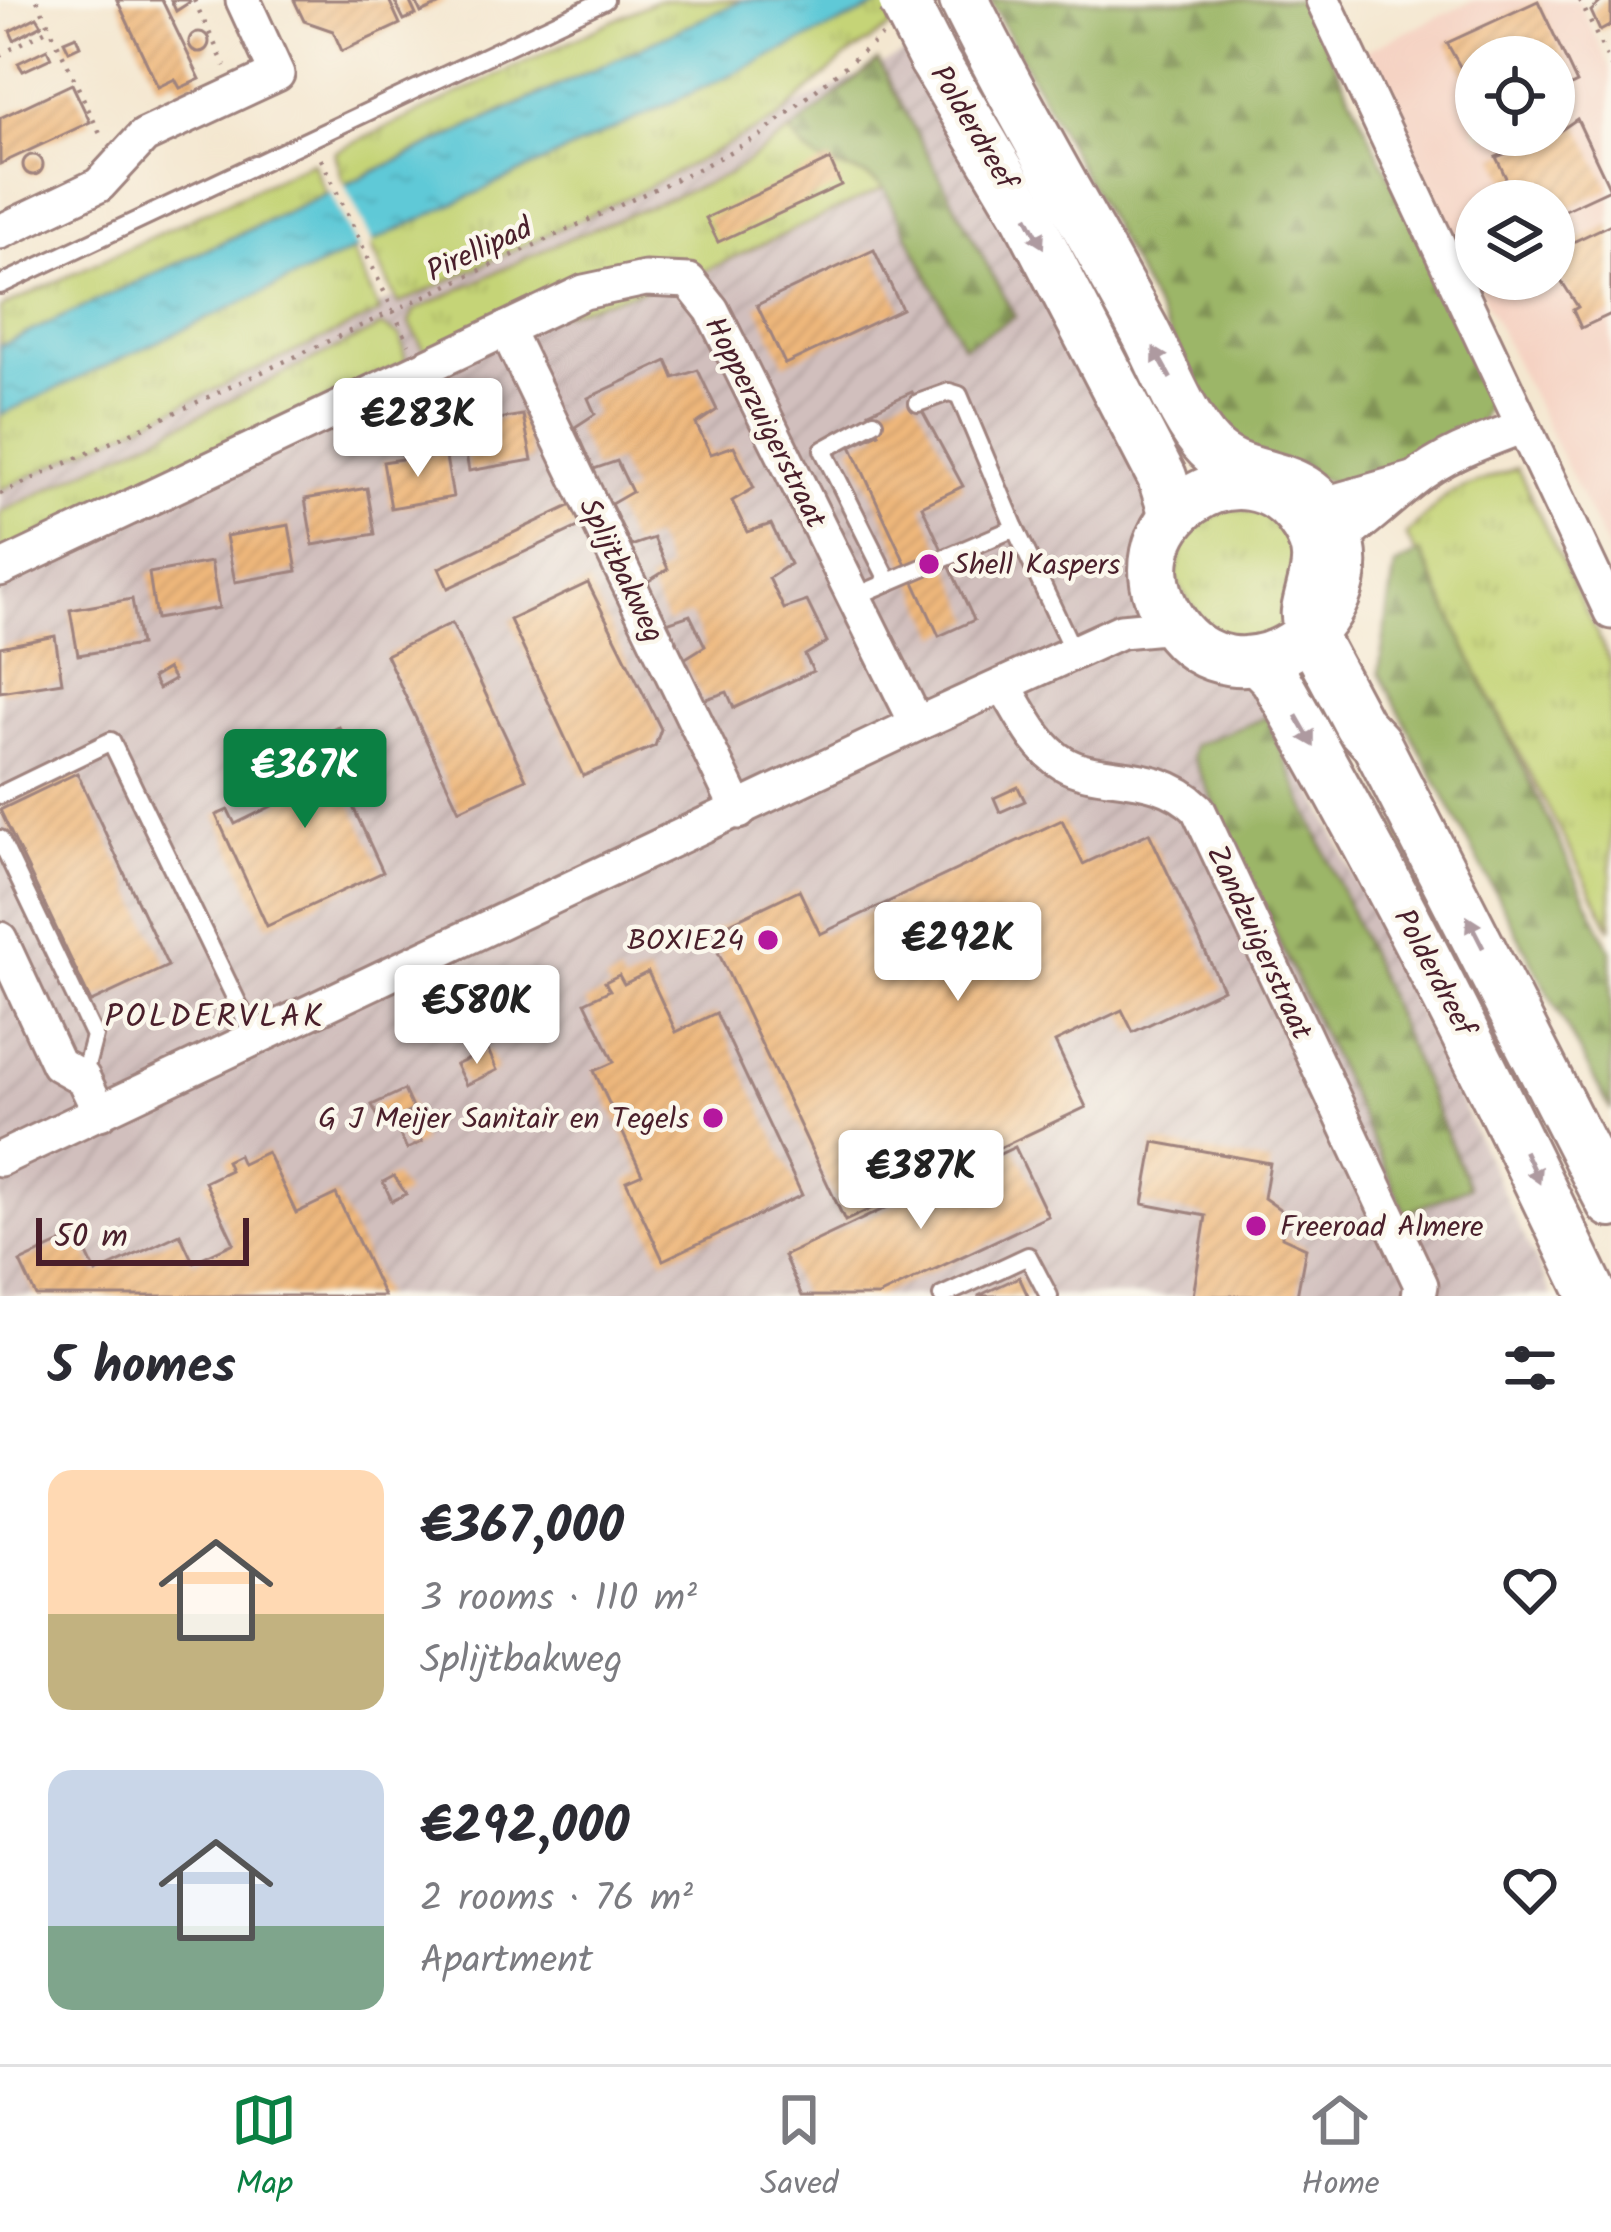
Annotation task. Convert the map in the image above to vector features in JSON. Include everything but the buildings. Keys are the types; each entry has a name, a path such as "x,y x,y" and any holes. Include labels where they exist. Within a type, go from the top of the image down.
{"main road":[{"name":"Polderdreef","path":"897,15 933,59 1026,215 1162,478 1173,512"},
{"name":"Polderdreef","path":"973,18 1208,447 1289,480 1319,520"},
{"path":"1237,486 1270,493 1319,520 1318,562 1306,612 1317,629 1282,654 1257,660 1220,657 1166,611 1155,553 1173,512 1202,493 1237,486"},
{"name":"Polderdreef","path":"1317,629 1359,725 1376,743 1611,1203"},
{"name":"Polderdreef","path":"1257,660 1274,677 1348,806 1481,1061 1593,1296"}],"street":[{"path":"0,232 99,185 144,136 277,74 243,0"},
{"path":"1323,0 1611,612"},
{"name":"Hopperzuigerstraat","path":"0,569 584,292 645,279 688,281 712,310 916,724"},
{"name":"Splijtbakweg","path":"506,329 739,812"},
{"path":"1319,520 1382,512 1413,479 1462,451 1521,427"},
{"path":"0,1160 916,724 1121,632 1138,608 1166,611"},
{"name":"Zandzuigerstraat","path":"1005,687 1035,737 1065,765 1126,775 1183,794 1198,809 1421,1285 1419,1296"},
{"path":"0,939 58,1064 83,1078 100,1113"}],"lane":[{"path":"0,285 605,0"},
{"path":"917,403 949,392 959,395 1074,653"},
{"path":"874,422 823,450 889,582"},
{"path":"802,492 836,476"},
{"path":"854,597 1015,528"},
{"path":"0,795 111,741 254,1040"},
{"path":"0,839 94,1036 83,1078"},
{"path":"942,1296 1028,1256 1048,1296"}],"path":[{"path":"37,0 117,168"},
{"path":"194,0 237,93"},
{"path":"1580,0 1611,66"},
{"name":"Pirellipad","path":"0,494 394,313 761,135 897,15"},
{"path":"0,55 50,28"},
{"path":"329,175 420,369"}],"shaded area":[{"path":"1475,0 1578,0 1611,70 1611,557 1485,300 1575,300 1575,180 1455,180 1455,239 1363,52"},
{"path":"955,29 1552,1296 0,1296 0,487"}],"green space":[{"path":"657,0 743,0 344,185 335,152"},
{"path":"891,0 902,20 846,57 777,119 642,190 398,304 369,241"},
{"path":"990,0 1304,0 1475,353 1491,394 1477,429 1404,467 1335,484 1228,443"},
{"path":"878,61 1015,317 963,346 884,188 871,178 814,157 791,132"},
{"path":"791,131 814,157 871,178 884,188 698,274 426,353 409,322 414,311 563,241 728,175"},
{"path":"312,162 326,193 0,346 0,308"},
{"path":"351,249 380,312 0,490 0,415"},
{"path":"382,326 400,336 406,362 0,553 0,513"},
{"path":"1517,468 1611,663 1611,929 1406,535 1449,493"},
{"path":"1229,508 1263,513 1296,544 1288,601 1280,609 1293,627 1252,639 1222,634 1197,613 1175,578 1185,531"},
{"path":"1420,552 1611,951 1611,1111 1379,673 1395,566"},
{"path":"1316,706 1415,860 1553,1133 1456,984"},
{"path":"1267,717 1469,1187 1406,1213 1192,756 1194,745"}],"water":[{"path":"743,0 891,0 0,415 0,346"}],"pier":[{"path":"342,179 374,245 358,252 327,186"}],"place":[{"name":"Shell Kaspers","path":"929,564"},
{"name":"BOXIE24","path":"768,940"},
{"name":"G J Meijer Sanitair en Tegels","path":"713,1118"},
{"name":"Freeroad Almere","path":"1256,1226"}],"district":[{"name":"POLDERVLAK","path":"215,1015"}]}
